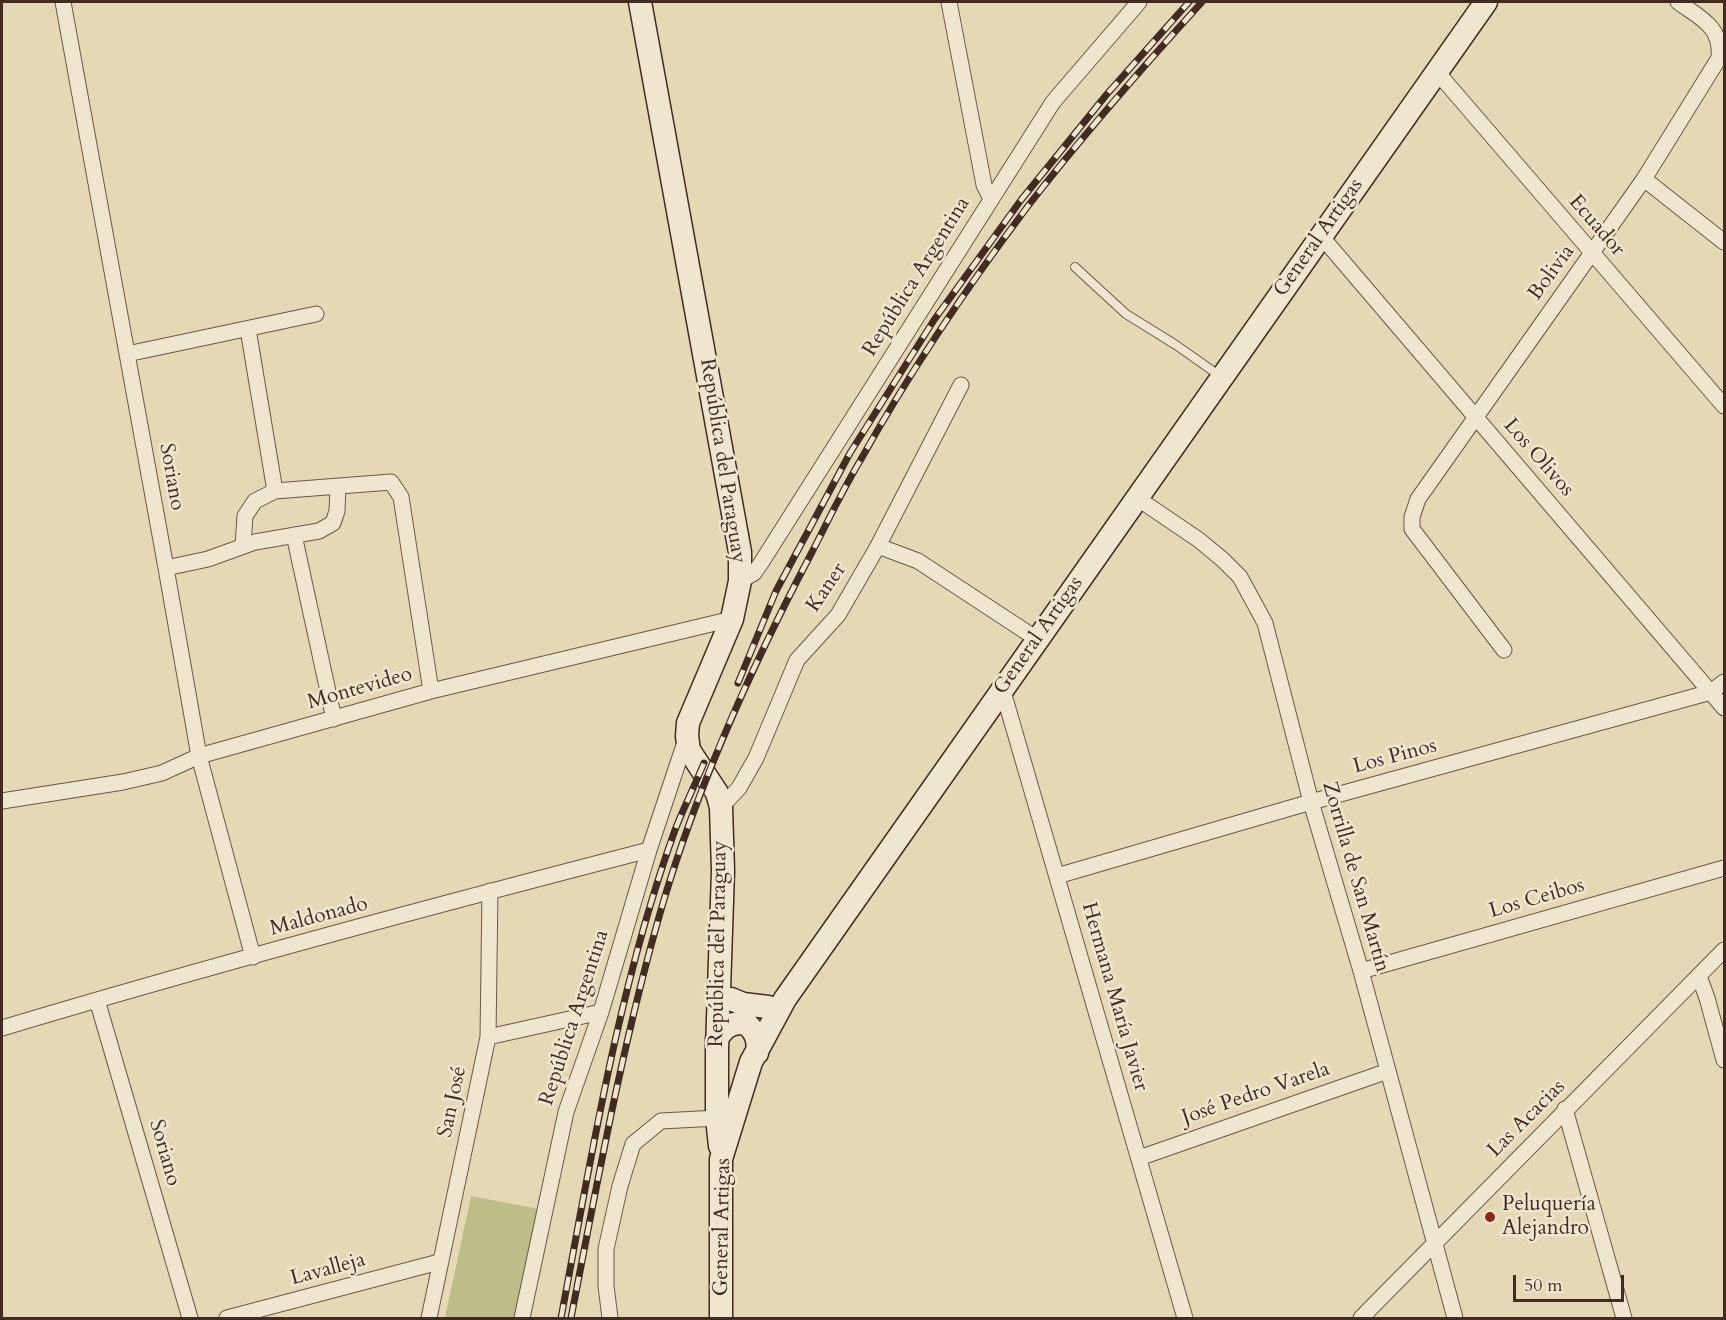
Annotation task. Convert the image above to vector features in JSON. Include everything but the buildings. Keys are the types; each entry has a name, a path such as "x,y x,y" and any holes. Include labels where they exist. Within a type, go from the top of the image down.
{"street":[{"name":"Soriano","path":"63,2 198,756 254,957"},
{"name":"República del Paraguay","path":"640,2 737,532 740,582 732,619 688,723 687,736 689,750 717,793 721,807 723,871 717,1044 717,1118 721,1159"},
{"path":"949,2 984,185 991,199"},
{"name":"República Argentina","path":"740,582 754,573 761,564 1053,102 1140,2"},
{"name":"General Artigas","path":"721,1318 721,1159 754,1057 777,1003 1137,498 1486,2"},
{"name":"Bolivia","path":"1504,650 1412,529 1412,517 1418,499 1644,179 1719,58 1718,38 1715,31 1708,23 1678,2"},
{"name":"Ecuador","path":"1437,72 1725,406"},
{"path":"1644,179 1725,242"},
{"name":"Los Olivos","path":"1321,236 1725,708"},
{"path":"127,354 316,315"},
{"path":"248,329 276,491"},
{"name":"Kaner","path":"721,807 739,788 756,758 797,660 838,615 878,546 961,385"},
{"path":"243,546 246,516 255,501 276,491 391,482 401,497 431,691"},
{"path":"166,568 208,559 255,542 319,531 333,523 337,511 338,487"},
{"name":"Zorrilla de San Martín","path":"1137,498 1199,540 1223,560 1240,578 1264,623 1311,802 1361,971 1455,1318"},
{"path":"294,535 334,719"},
{"path":"878,546 918,561 1037,639"},
{"name":"Montevideo","path":"2,801 123,782 162,773 198,756 431,691 732,619"},
{"path":"1711,692 1725,682"},
{"name":"Hermana María Javier","path":"1002,688 1185,1318"},
{"name":"Los Pinos","path":"1057,876 1311,802 1711,692"},
{"name":"República Argentina","path":"522,1318 566,1112 601,1012 649,850 687,736"},
{"name":"Maldonado","path":"2,1029 490,891 649,850"},
{"name":"Los Ceibos","path":"1361,971 1725,868"},
{"name":"San José","path":"429,1318 488,1037 490,891"},
{"name":"Las Acacias","path":"1361,1318 1565,1109 1725,950"},
{"path":"718,976 744,1024 754,1032 758,1043 754,1057 741,1065 730,1064 722,1058 717,1044 723,1030 730,1024 744,1024 777,1003"},
{"path":"1699,976 1725,1060"},
{"path":"731,999 743,1004 777,1003"},
{"name":"Soriano","path":"98,1000 190,1318"},
{"path":"488,1037 601,1012"},
{"name":"José Pedro Varela","path":"1139,1158 1388,1071"},
{"path":"1565,1109 1624,1318"},
{"path":"610,1318 606,1286 606,1250 620,1186 633,1144 661,1120 717,1118"},
{"name":"Lavalleja","path":"227,1318 439,1262"}],"lane":[{"path":"1075,267 1126,314 1221,377"}],"green space":[{"path":"471,1196 539,1209 514,1318 445,1318"}],"railway":[{"path":"738,683 776,591 850,453 934,320 1021,200 1107,94 1189,2"},
{"path":"571,1318 623,1058 663,903 710,769 768,639 853,472 898,395 961,299 1028,206 1070,153 1202,2"},
{"path":"561,1318 608,1072 622,1011 655,890 675,830 704,763"}],"place":[{"name":"Peluquería Alejandro","path":"1490,1217"}]}
